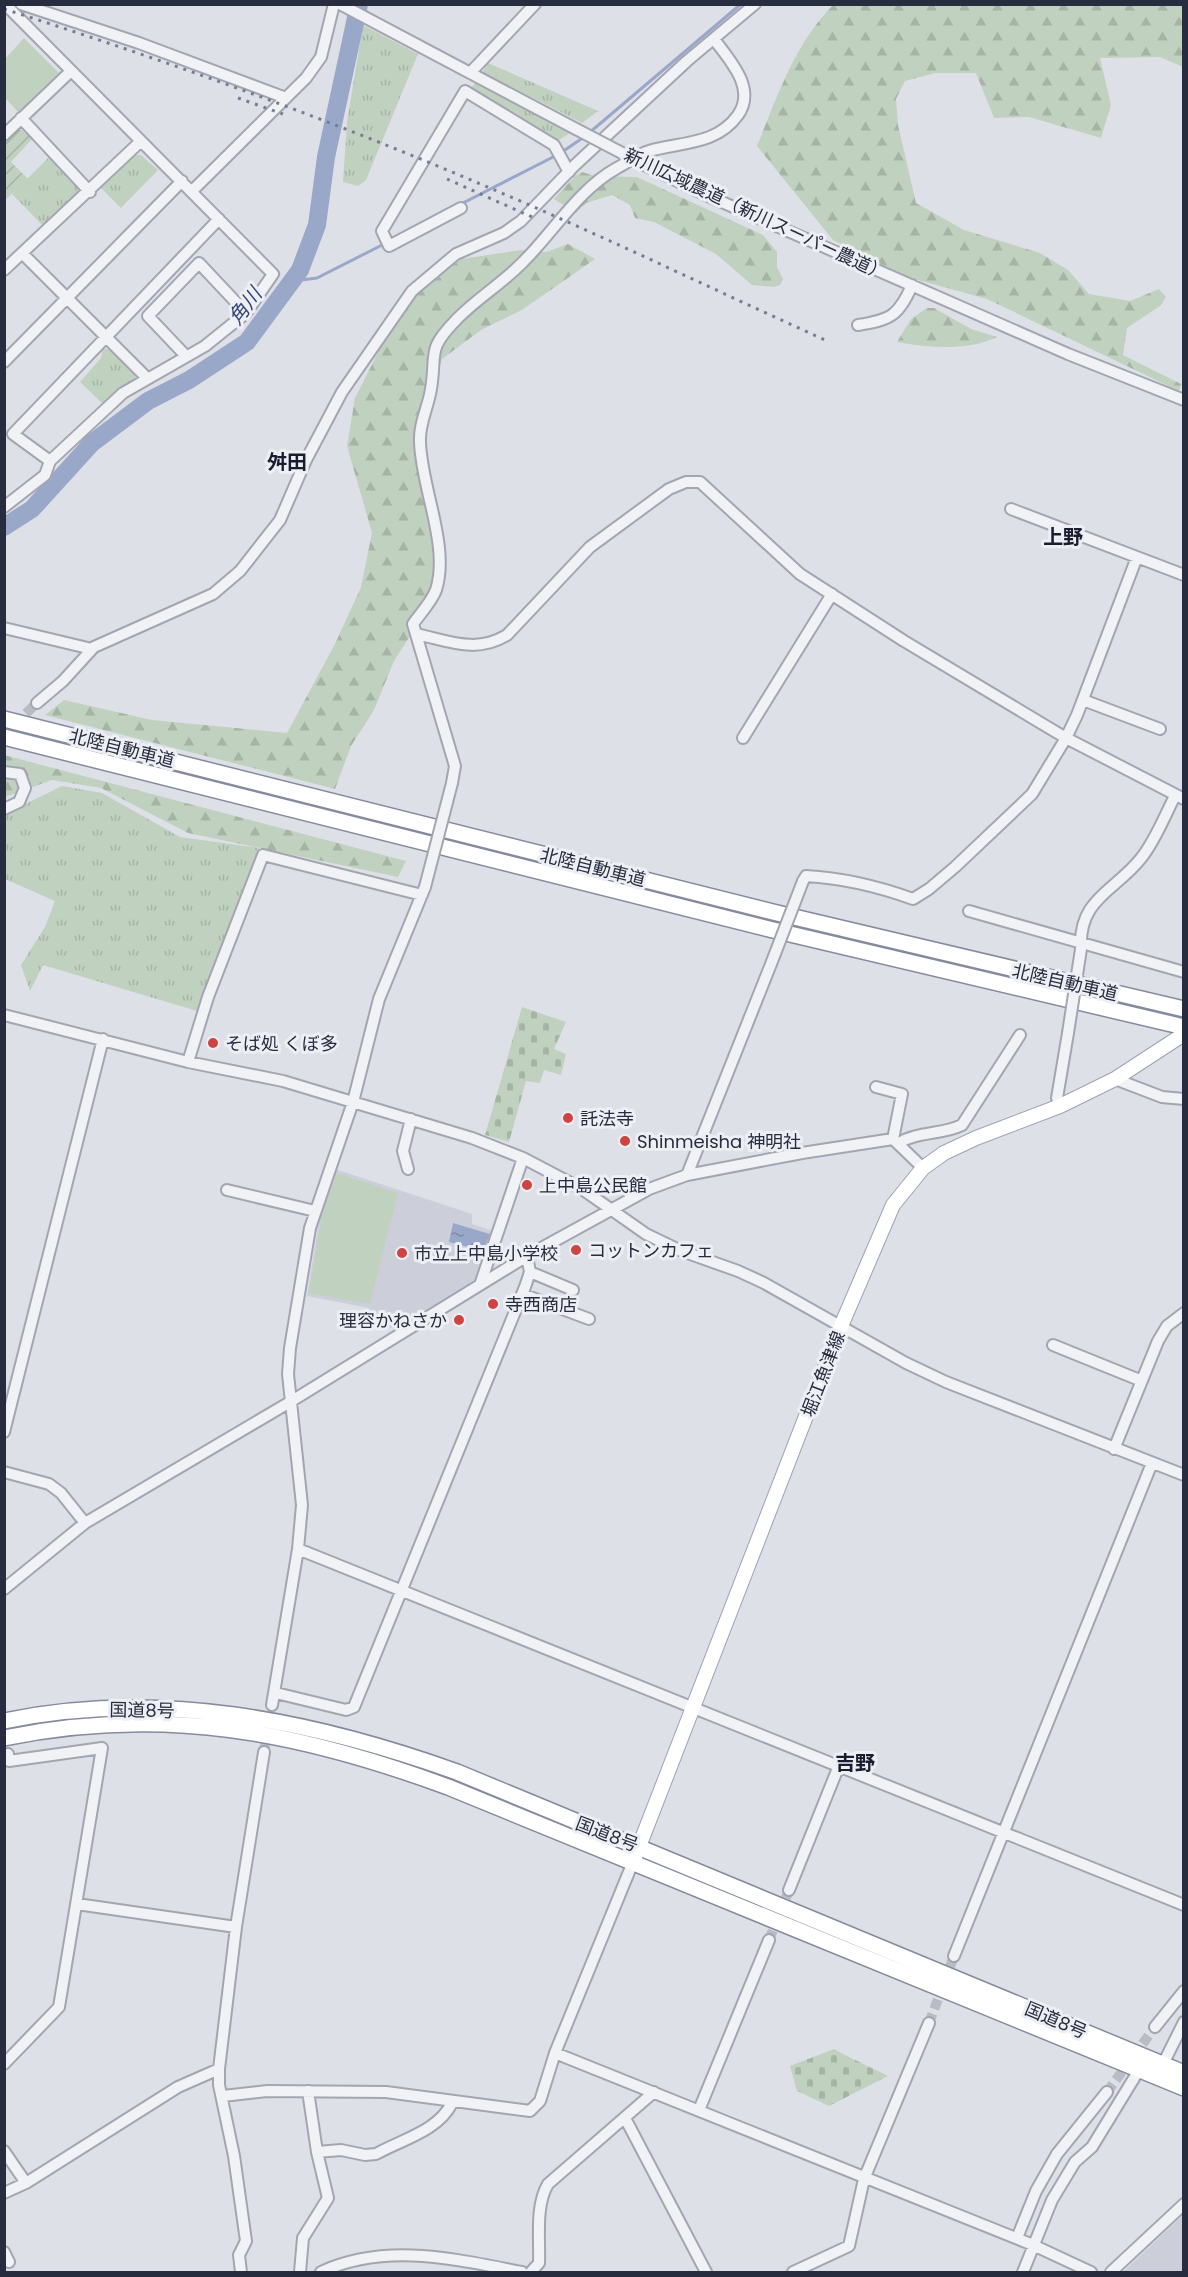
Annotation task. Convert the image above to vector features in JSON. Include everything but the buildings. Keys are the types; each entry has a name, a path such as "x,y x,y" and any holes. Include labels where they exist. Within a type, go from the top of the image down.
{"highway":[{"name":"北陸自動車道","path":"4,719 777,913 1184,1009"},
{"name":"北陸自動車道","path":"4,737 773,930 1184,1027"},
{"name":"国道8号","path":"4,1722 66,1711 109,1708 213,1712 278,1720 333,1732 412,1756 639,1845 1184,2073"},
{"name":"国道8号","path":"4,1738 100,1724 207,1726 306,1741 356,1755 439,1783 1184,2088"}],"main road":[{"name":"堀江魚津線","path":"633,1862 841,1326 880,1230 893,1205 923,1168 976,1138 1060,1106 1115,1079 1184,1034"}],"street":[{"path":"21,4 139,43 286,98"},
{"path":"192,191 306,78 321,57 334,4"},
{"path":"470,74 535,4"},
{"path":"37,703 63,681 92,649 213,594 240,571 280,519 306,460 342,392 412,291 456,254 504,232 521,221 569,172 687,61 755,4"},
{"path":"4,507 45,475 50,461 104,408 147,378 205,346 246,313 273,274 9,5"},
{"name":"新川広域農道（新川スーパー農道）","path":"340,5 632,160 1068,354 1184,400"},
{"path":"272,1705 276,1693 298,1549 302,1505 290,1402 290,1348 315,1211 353,1102 379,999 424,891 455,766 413,624 435,591 438,573 436,528 421,464 419,441 421,423 430,393 434,347 457,318 524,262 584,195 613,170 647,151 710,138 725,130 739,114 745,95 743,81 714,39"},
{"path":"4,135 71,70"},
{"path":"461,208 387,241 382,231 465,91 555,148 569,172"},
{"path":"21,118 90,192"},
{"path":"4,270 90,192 141,141"},
{"path":"4,362 182,181"},
{"path":"50,461 9,432 107,338 219,219"},
{"path":"22,253 147,378"},
{"path":"186,356 148,316 199,262 246,313"},
{"path":"858,325 892,317 904,304 912,285"},
{"path":"416,634 473,646 492,644 507,634 590,547 669,489 686,482 700,483 800,574 1066,738 1179,797 1143,856 1090,906 1081,946 1057,1098 1060,1106"},
{"path":"1011,509 1184,575"},
{"path":"687,1175 806,876 835,878 876,886 913,899 955,867 1032,794 1066,738 1083,700 1137,557"},
{"path":"743,738 832,594"},
{"path":"4,628 92,649"},
{"path":"1083,700 1160,729"},
{"path":"4,772 20,774 25,788 19,802 4,809"},
{"path":"188,1062 208,998 263,855 424,891"},
{"path":"969,911 1081,946 1184,972"},
{"path":"4,1015 103,1038 188,1062 283,1081 472,1138 522,1158 582,1189 654,1238 679,1250 755,1278 906,1364 946,1382 1184,1475"},
{"path":"4,1589 85,1523 290,1402 527,1256 649,1188 687,1175 802,1153 896,1141 954,1129 962,1125 1020,1035"},
{"path":"4,1432 103,1038"},
{"path":"1115,1079 1162,1097 1184,1099"},
{"path":"876,1087 902,1094 896,1141"},
{"path":"408,1169 403,1151 411,1119"},
{"path":"896,1141 923,1168"},
{"path":"480,1285 522,1158"},
{"path":"227,1190 315,1211"},
{"path":"276,1693 346,1710 354,1707 522,1294 530,1272 527,1256"},
{"path":"530,1272 573,1290"},
{"path":"522,1294 589,1319"},
{"path":"1114,1449 1167,1326 1184,1313"},
{"path":"1053,1345 1142,1381"},
{"path":"954,1956 1152,1463"},
{"path":"4,1472 49,1484 61,1493 85,1523"},
{"path":"298,1549 838,1768 1184,1905"},
{"path":"4,2064 59,2007 102,1748 7,1759"},
{"path":"241,2272 239,2255 246,2241 223,2096 219,2085 219,2070 236,1927 264,1752"},
{"path":"789,1890 838,1768"},
{"path":"223,2096 267,2091 386,2092 452,2103 530,2111 540,2101 555,2053 633,1862"},
{"path":"76,1904 236,1927"},
{"path":"699,2110 769,1940"},
{"path":"1155,2027 1184,1991"},
{"path":"1163,2064 1184,2022"},
{"path":"793,2272 849,2246 864,2179 929,2023"},
{"path":"555,2053 864,2179 1017,2238 1091,2272"},
{"path":"4,2193 26,2183 178,2086 219,2070"},
{"path":"1023,2272 1052,2199 1075,2162 1092,2147 1139,2070"},
{"path":"300,2272 303,2238 328,2198 317,2152 308,2091"},
{"path":"531,2272 539,2263 540,2217 543,2192 548,2184 654,2092"},
{"path":"1017,2238 1036,2191 1057,2154 1107,2092"},
{"path":"317,2152 341,2150 365,2155 376,2154 436,2124 446,2114 452,2103"},
{"path":"625,2118 706,2272"},
{"path":"4,2151 26,2183"},
{"path":"1111,2272 1184,2204"},
{"path":"321,2272 352,2260 407,2253 522,2272"}],"shaded area":[{"path":"335,1169 472,1214 472,1224 493,1231 478,1278 400,1330 368,1322 369,1308 307,1296 320,1214"},
{"path":"1183,2215 1183,2272 1123,2272"}],"green space":[{"path":"833,5 1183,5 1183,67 1160,57 1100,58 1111,105 1101,138 1029,117 994,118 976,73 935,73 905,81 896,99 898,125 916,203 964,230 1040,253 1068,270 1089,294 1130,301 1159,289 1166,297 1160,306 1127,328 1123,355 1181,384 1179,391 987,299 907,277 833,240 757,146 797,54 819,20"},
{"path":"363,25 418,54 366,180 358,186 343,182 347,122"},
{"path":"24,38 59,73 19,113 5,98 5,59"},
{"path":"487,63 598,111 582,123 483,72"},
{"path":"476,82 570,133 556,142 470,89"},
{"path":"14,130 22,130 32,139 11,162 28,179 5,200 5,140"},
{"path":"134,155 141,155 158,170 121,208 101,188"},
{"path":"49,157 80,188 80,196 44,227 12,194"},
{"path":"582,172 595,176 637,177 763,235 777,252 777,267 783,279 780,285 774,287 752,285 716,254 654,222 635,218 630,205 612,195 586,203 576,213 554,199 576,175"},
{"path":"568,244 595,259 522,310 481,330 442,359 426,414 423,488 436,540 438,592 394,661 374,710 351,746 335,789 45,715 64,700 152,720 287,733 335,644 361,587 372,533 347,446 355,398 400,309 461,259 521,250 546,252"},
{"path":"927,308 934,308 971,329 997,337 974,345 948,347 897,342 911,319"},
{"path":"103,349 112,349 135,373 136,381 103,404 80,382 101,358"},
{"path":"4,755 406,861 398,877 188,833 101,788 52,780 5,797"},
{"path":"62,786 102,793 180,837 259,848 197,1011 43,965 30,991 21,965 45,927 55,901 5,879 5,814"},
{"path":"522,1007 566,1022 554,1049 566,1054 561,1075 544,1070 540,1083 526,1081 509,1142 485,1135"},
{"path":"337,1173 398,1193 370,1304 309,1293 322,1215"},
{"path":"834,2049 888,2076 829,2106 797,2091 790,2066"}],"water":[{"path":"453,1223 490,1234 483,1251 449,1242"}],"waterway":[{"name":"角川","path":"4,527 32,509 92,443 148,401 189,380 247,342 300,270 317,225 326,157 359,4"},
{"path":"589,133 741,4"},
{"path":"562,152 584,137"},
{"path":"461,204 557,155"},
{"path":"293,281 317,278 386,243"}],"tunnel":[{"path":"4,734 37,703"},
{"path":"264,1752 272,1705"},
{"path":"769,1940 789,1890"},
{"path":"929,2023 954,1956"},
{"path":"1107,2092 1155,2027"}],"railway":[{"path":"4,9 124,48 361,135 522,202 825,340"},
{"path":"238,98 283,114"},
{"path":"447,179 532,217"}],"place":[{"name":"そば処 くぼ多","path":"213,1043"},
{"name":"託法寺","path":"568,1118"},
{"name":"Shinmeisha 神明社","path":"625,1141"},
{"name":"上中島公民館","path":"527,1185"},
{"name":"コットンカフェ","path":"576,1250"},
{"name":"市立上中島小学校","path":"402,1253"},
{"name":"寺西商店","path":"493,1304"},
{"name":"理容かねさか","path":"459,1320"}],"district":[{"name":"舛田","path":"287,462"},
{"name":"上野","path":"1063,537"},
{"name":"吉野","path":"855,1763"}]}
